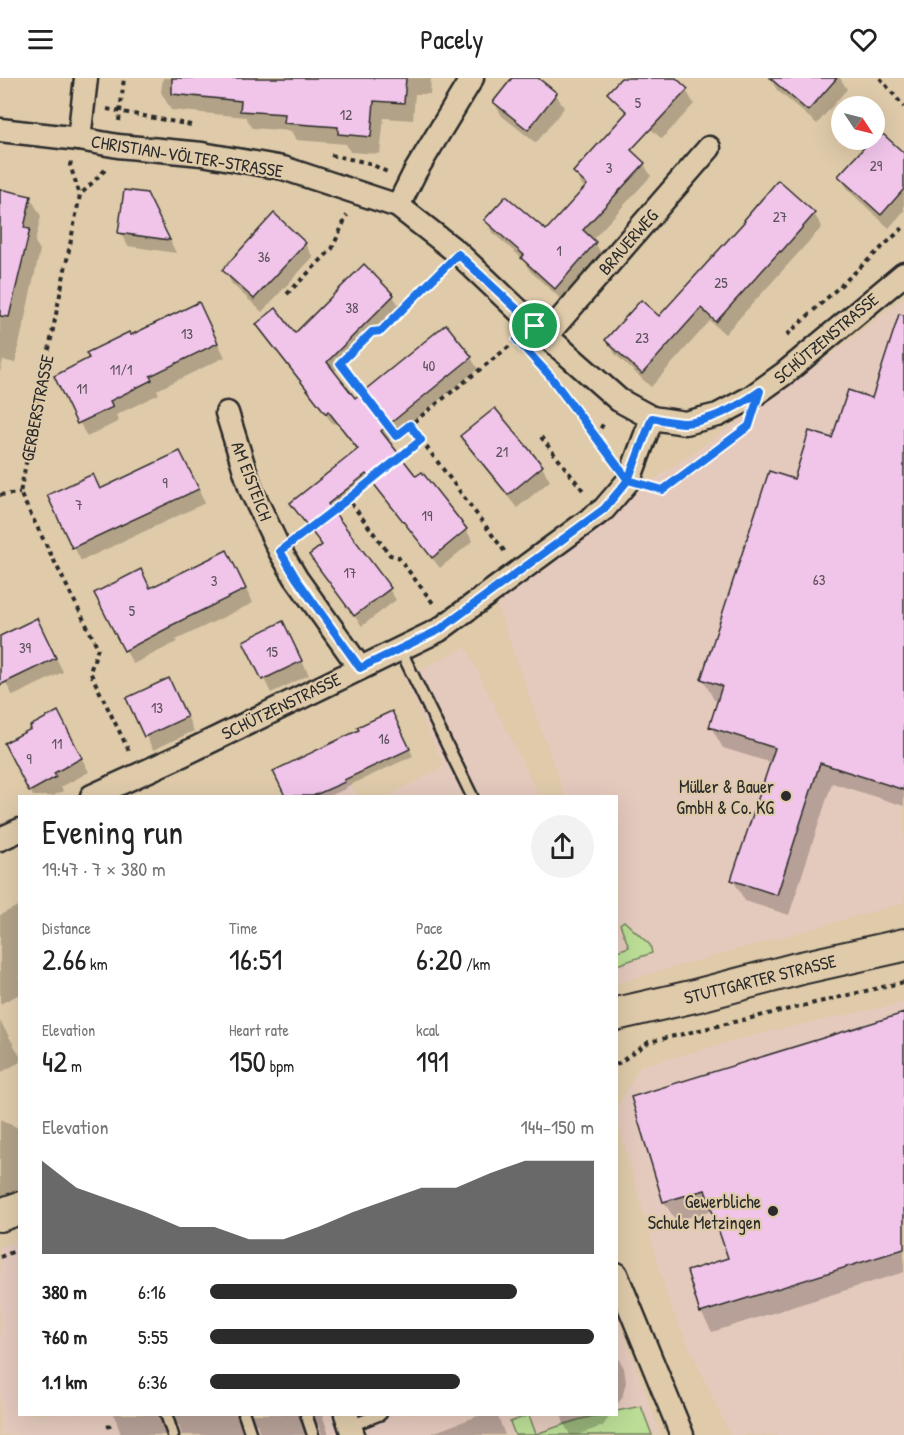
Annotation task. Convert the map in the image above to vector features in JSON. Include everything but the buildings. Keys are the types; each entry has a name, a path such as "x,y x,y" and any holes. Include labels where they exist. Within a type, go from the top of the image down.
{"main road":[{"name":"STUTTGARTER STRASSE","path":"623,1018 801,968 904,945"},
{"path":"0,1215 18,1209"}],"street":[{"path":"79,139 86,78"},
{"path":"398,206 415,172 472,78"},
{"name":"CHRISTIAN-VÖLTER-STRASSE","path":"0,130 118,146 202,154 283,168 398,206 458,254 619,400 652,418"},
{"name":"BRAUERWEG","path":"546,336 709,148"},
{"name":"SCHÜTZENSTRASSE","path":"94,795 439,630 604,509 628,480 652,418 685,423 718,415 750,398 785,374 904,274"},
{"name":"AM EISTEICH","path":"227,413 251,490 280,551 296,578 360,668"},
{"path":"0,839 18,831"},
{"path":"618,1279 682,1435"}],"lane":[{"path":"400,649 472,795"},
{"path":"167,1416 172,1435"},
{"path":"245,1416 250,1435"},
{"path":"307,1416 313,1435"},
{"path":"350,1425 375,1416"}],"path":[{"path":"120,110 124,78"},
{"path":"880,78 904,107"},
{"path":"79,139 70,165 80,195 112,163 118,146"},
{"path":"287,294 332,249 357,193"},
{"name":"GERBERSTRASSE","path":"20,493 80,195"},
{"path":"785,338 904,226"},
{"path":"458,254 381,331 372,332 340,363 396,436 517,340 524,347"},
{"path":"543,369 628,480 663,490 739,433"},
{"path":"410,425 520,572"},
{"path":"541,437 600,512"},
{"path":"280,551 421,440"},
{"path":"0,495 20,493 98,648 90,672 140,774"},
{"path":"348,499 390,555 398,557 447,624"},
{"path":"618,1064 649,1042 904,982"},
{"path":"0,1257 18,1251"},
{"path":"107,1427 116,1424"}],"shaded area":[{"path":"904,298 904,903 618,983 618,955 627,973 618,946 618,795 565,795 492,592 803,376"},
{"path":"466,647 539,795 390,795 444,766 404,678"},
{"path":"328,745 345,781 349,780 356,795 285,795 273,771"},
{"name":"Gewerbliche Schule Metzingen","path":"904,1003 904,1435 730,1435 669,1303 618,1123 618,1106 640,1066 775,1030"},
{"path":"18,1240 18,1416 618,1416 618,1319 661,1435 0,1435 0,1247"}],"green space":[{"path":"624,921 650,945 652,953 618,965 618,951 629,947 620,924"},
{"path":"641,1406 652,1435 515,1435 510,1422 529,1416 536,1434 585,1418 618,1416 618,1411"}],"place":[{"name":"Müller & Bauer GmbH & Co. KG","path":"786,796"},
{"name":"Gewerbliche Schule Metzingen","path":"773,1211"}],"route":[{"path":"535,326 458,254 381,331 372,332 340,363 396,436 410,425 421,440 280,551 296,578 360,668 439,630 604,509 628,480 652,418 685,423 718,415 760,391 749,426 663,490 628,480 550,376 517,340 535,326"}]}
